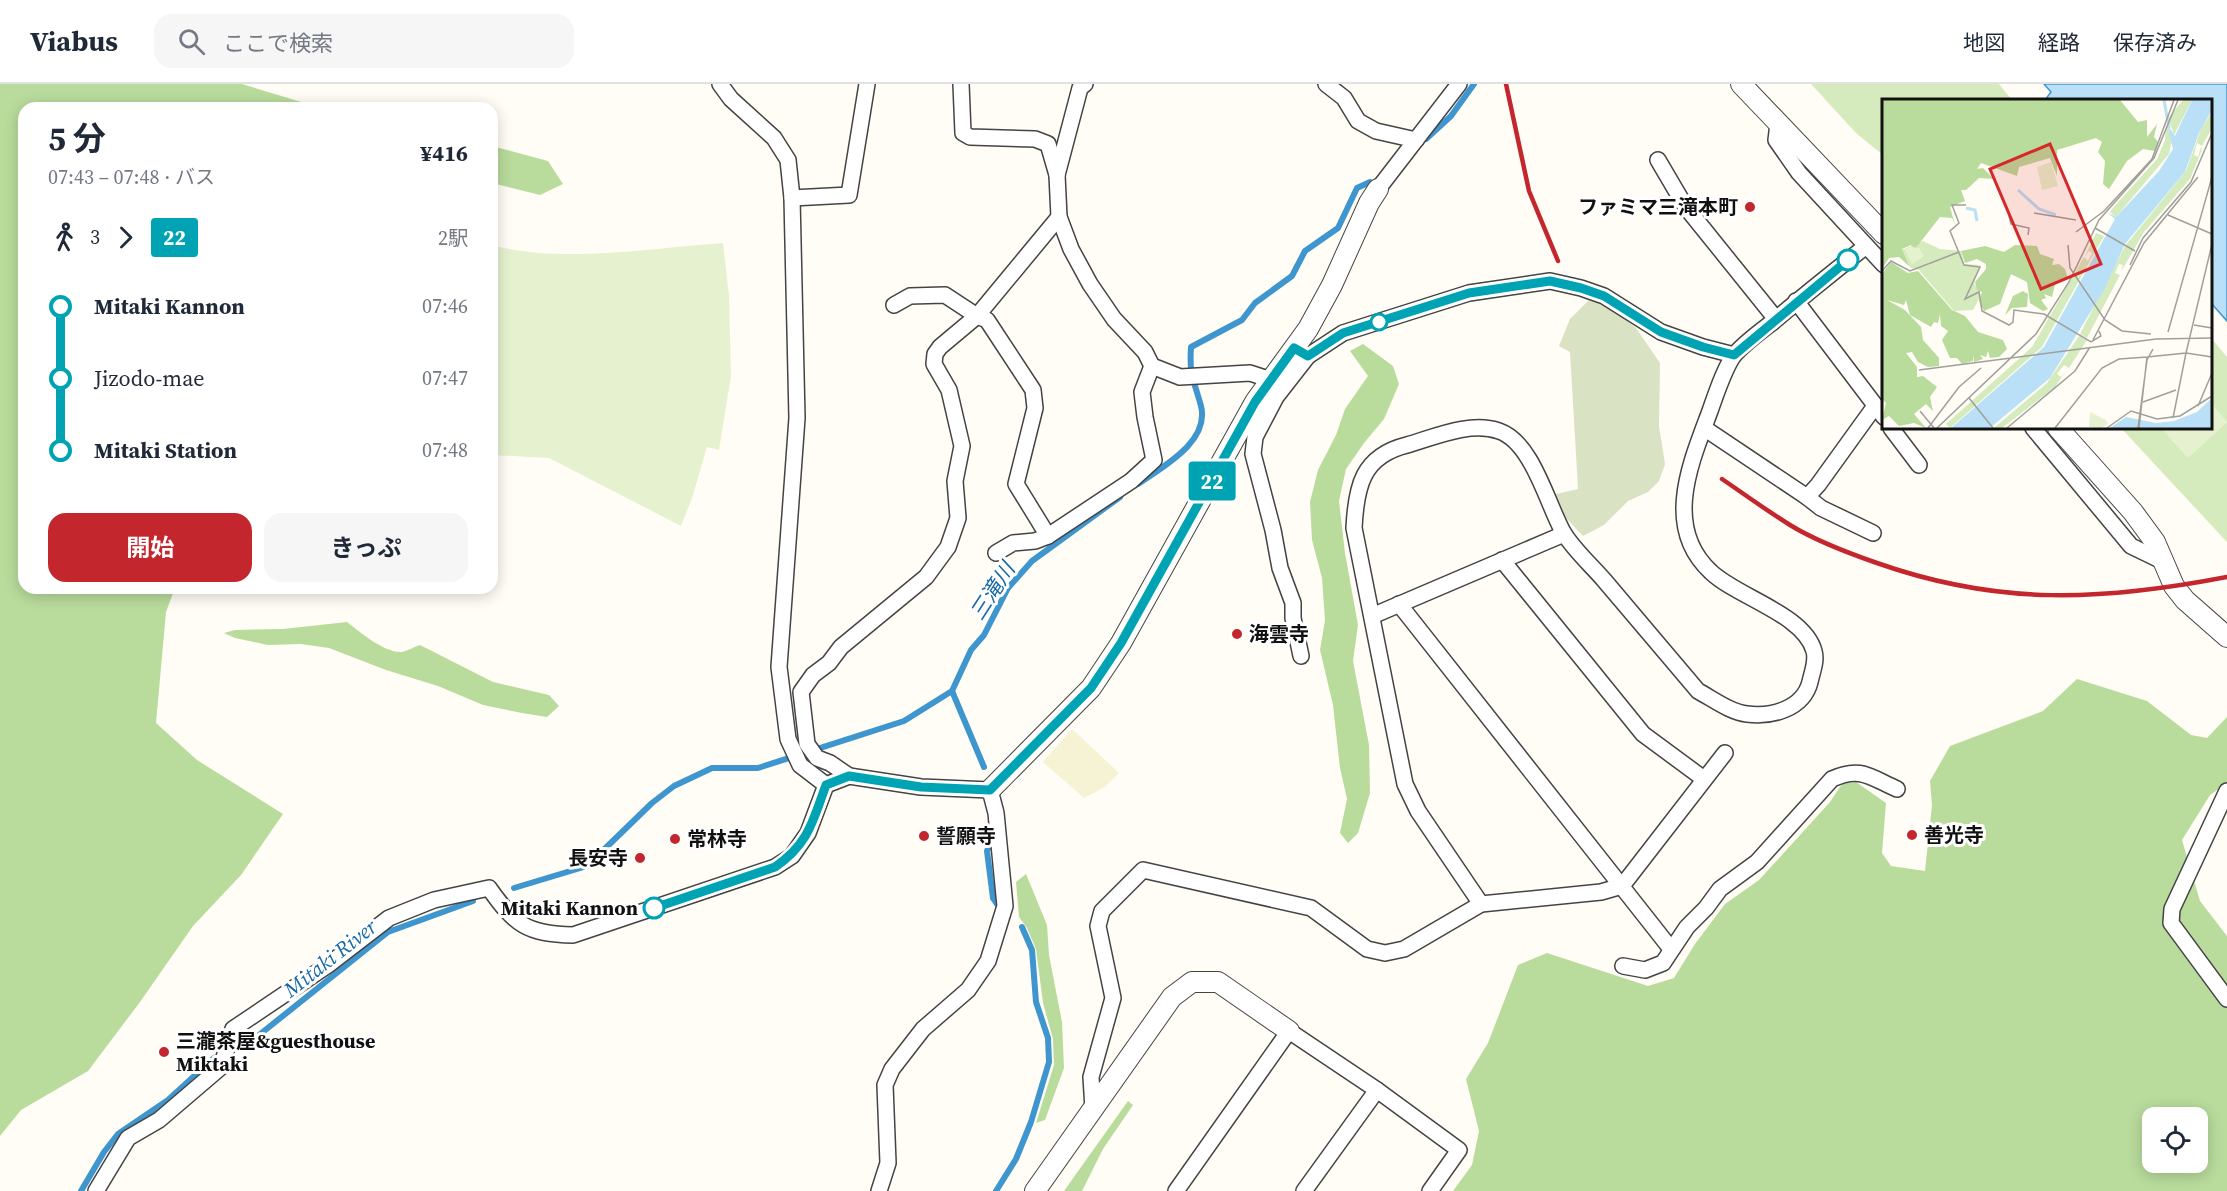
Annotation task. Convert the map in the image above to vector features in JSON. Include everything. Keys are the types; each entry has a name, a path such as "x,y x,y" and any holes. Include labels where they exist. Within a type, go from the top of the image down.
{"street":[{"path":"720,84 731,99 774,138 788,160 792,198 797,418 779,667 788,739 800,765 826,785"},
{"path":"792,198 849,195 867,84"},
{"path":"961,84 963,133 970,137 1035,139 1048,144 1057,175 1059,217 1071,249 1090,284 1114,319 1145,352 1152,366 1180,377 1250,373 1271,380"},
{"path":"1057,175 1080,88 1085,84"},
{"path":"1326,84 1344,98 1358,121 1376,131 1416,140"},
{"path":"1301,656 1293,618 1293,603 1280,568 1273,530 1253,454 1255,437 1301,352 1308,328 1332,285 1369,203 1458,84"},
{"path":"1741,84 1882,232"},
{"path":"1778,124 1776,140 1799,173 1882,263"},
{"path":"1658,160 1685,206 1776,319"},
{"path":"1059,217 977,316 940,347 935,354 934,364 949,390 962,446 955,481 958,518 948,547 926,577 841,647 829,663 813,675 801,692 807,744 816,758 830,763 849,776 921,787 990,790 1091,688 1121,643 1255,402 1271,380 1301,352 1343,333 1469,293 1550,281 1596,293 1661,332 1734,355"},
{"path":"1481,904 1418,811 1405,784 1354,528 1356,498 1365,474 1375,458 1393,448 1477,426 1500,431 1514,438 1525,451 1564,534 1698,691 1746,714 1774,714 1795,704 1809,687 1815,653 1811,643 1799,627 1711,573 1695,552 1684,524 1684,498 1688,471 1716,393 1734,355 1866,246"},
{"path":"894,305 910,296 945,295 987,320 1033,390 1035,408 1016,484 1048,536"},
{"path":"1797,301 1879,412 1807,497"},
{"path":"996,553 1013,543 1035,541 1048,536 1131,481 1154,460 1142,392 1152,366"},
{"path":"1704,428 1821,508 1873,533"},
{"path":"1892,429 1919,465"},
{"path":"2034,429 2131,546 2164,562"},
{"path":"2059,429 2133,512 2155,542 2174,586 2185,600 2227,637"},
{"path":"1371,616 1564,534"},
{"path":"1503,560 1643,734 1704,779"},
{"path":"1399,604 1671,949"},
{"path":"1093,1109 1091,1077 1113,998 1098,926 1102,911 1143,870 1311,908 1367,949 1385,953 1404,949 1481,904 1601,892 1622,886 1725,753"},
{"path":"1623,966 1645,970 1663,963 1671,949 1720,889 1757,862 1832,779 1847,772 1860,772 1897,789"},
{"path":"96,1191 128,1138 159,1120 222,1067 233,1029 328,965 389,918 434,900 489,888 506,911 522,926 548,934 573,935 775,867 792,856 808,833 826,785 849,776"},
{"path":"879,1191 888,1163 885,1085 891,1069 923,1029 968,990 988,961 1005,906 996,813 990,790"},
{"path":"2227,791 2172,909 2171,923 2227,999"},
{"path":"1035,1191 1172,997 1192,982 1218,982 1377,1090 1459,1150 1430,1191"},
{"path":"1176,1191 1289,1031"},
{"path":"1304,1191 1377,1090"}],"shaded area":[{"path":"1072,729 1119,773 1105,787 1084,798 1043,762"}],"green space":[{"path":"0,84 242,84 301,102 18,102 18,594 173,594 166,612 156,723 197,760 283,814 241,875 193,926 88,1071 21,1110 0,1136"},
{"path":"1811,84 1999,84 2011,99 1882,99 1882,154 1856,133"},
{"path":"498,148 548,161 563,184 540,195 498,184"},
{"path":"723,243 729,296 731,376 719,450 707,447 681,526 549,458 498,455 498,246 519,251 577,254"},
{"path":"1591,298 1615,311 1636,328 1660,363 1659,426 1665,464 1659,481 1648,492 1628,501 1604,525 1583,536 1567,519 1552,495 1578,489 1570,352 1559,346 1570,319"},
{"path":"2212,339 2227,357 2227,422 2212,405"},
{"path":"1363,344 1393,366 1399,384 1384,419 1346,469 1339,501 1345,553 1358,625 1353,661 1369,745 1370,793 1358,833 1348,843 1340,833 1347,799 1340,768 1333,705 1320,650 1325,620 1322,578 1312,540 1310,502 1318,470 1336,435 1345,409 1368,376 1350,351"},
{"path":"2212,405 2227,422 2188,458 2162,429 2212,429"},
{"path":"2227,422 2227,542 2122,429 2162,429 2188,457"},
{"path":"347,622 388,649 402,652 420,645 493,682 549,695 559,706 547,717 483,705 438,686 386,670 329,648 301,644 268,645 235,638 224,633 235,630 283,629"},
{"path":"2077,679 2147,701 2191,735 2207,738 2227,717 2227,783 2210,795 2182,840 2200,901 2227,936 2227,1191 1453,1191 1472,1165 1479,1131 1466,1079 1488,1043 1518,965 1547,953 1648,986 1674,978 1695,944 1725,904 1759,880 1830,802 1842,784 1856,782 1886,803 1882,853 1891,866 1925,871 1932,805 1930,781 1950,746 2043,711"},
{"path":"1026,874 1047,925 1049,955 1062,1022 1064,1068 1045,1120 1036,1123 1054,1065 1053,1039 1043,1003 1036,949 1027,928 1019,917 1016,882"},
{"path":"1128,1101 1133,1105 1103,1149 1082,1191 1064,1191"}],"water":[{"path":"2044,84 2227,84 2227,321 2212,304 2212,99 2046,99 2051,92"}],"waterway":[{"name":"三滝川","path":"1426,139 1451,116 1474,84"},
{"name":"三滝川","path":"1138,484 1182,452 1198,431 1202,419 1201,406 1191,372 1191,347 1242,320 1255,303 1292,276 1305,251 1338,228 1357,188 1370,182"},
{"name":"三滝川","path":"514,888 587,866 652,803 674,786 712,768 758,768 904,721 952,691 971,650 984,635 1008,588 1032,561 1120,497"},
{"path":"952,691 984,767"},
{"path":"993,837 987,851 993,898 997,904"},
{"name":"Mitaki River","path":"249,1043 388,932 473,901"},
{"path":"996,1191 1016,1159 1031,1122 1049,1062 1048,1038 1036,1002 1032,950 1022,927"},
{"name":"Mitaki River","path":"81,1191 104,1152 118,1134 168,1100 214,1058"}],"railway":[{"path":"1506,84 1529,191 1558,261"},
{"path":"1722,479 1790,525 1821,541 1877,563 1922,577 1966,587 2008,593 2093,594 2137,591 2227,577"}],"bus line":[{"name":"22","path":"654,908 775,867 792,856 808,833 826,785 849,776 921,787 990,790 1091,688 1121,643 1255,402 1294,348 1308,356 1343,333 1469,293 1550,281 1604,296 1661,332 1734,355 1848,260"}],"place":[{"name":"ファミマ三滝本町","path":"1750,207"},
{"name":"海雲寺","path":"1237,634"},
{"name":"善光寺","path":"1912,835"},
{"name":"誓願寺","path":"924,836"},
{"name":"常林寺","path":"675,839"},
{"name":"長安寺","path":"640,858"},
{"name":"Mitaki Kannon","path":"654,908"},
{"name":"三瀧茶屋&guesthouse Miktaki","path":"164,1052"}]}
